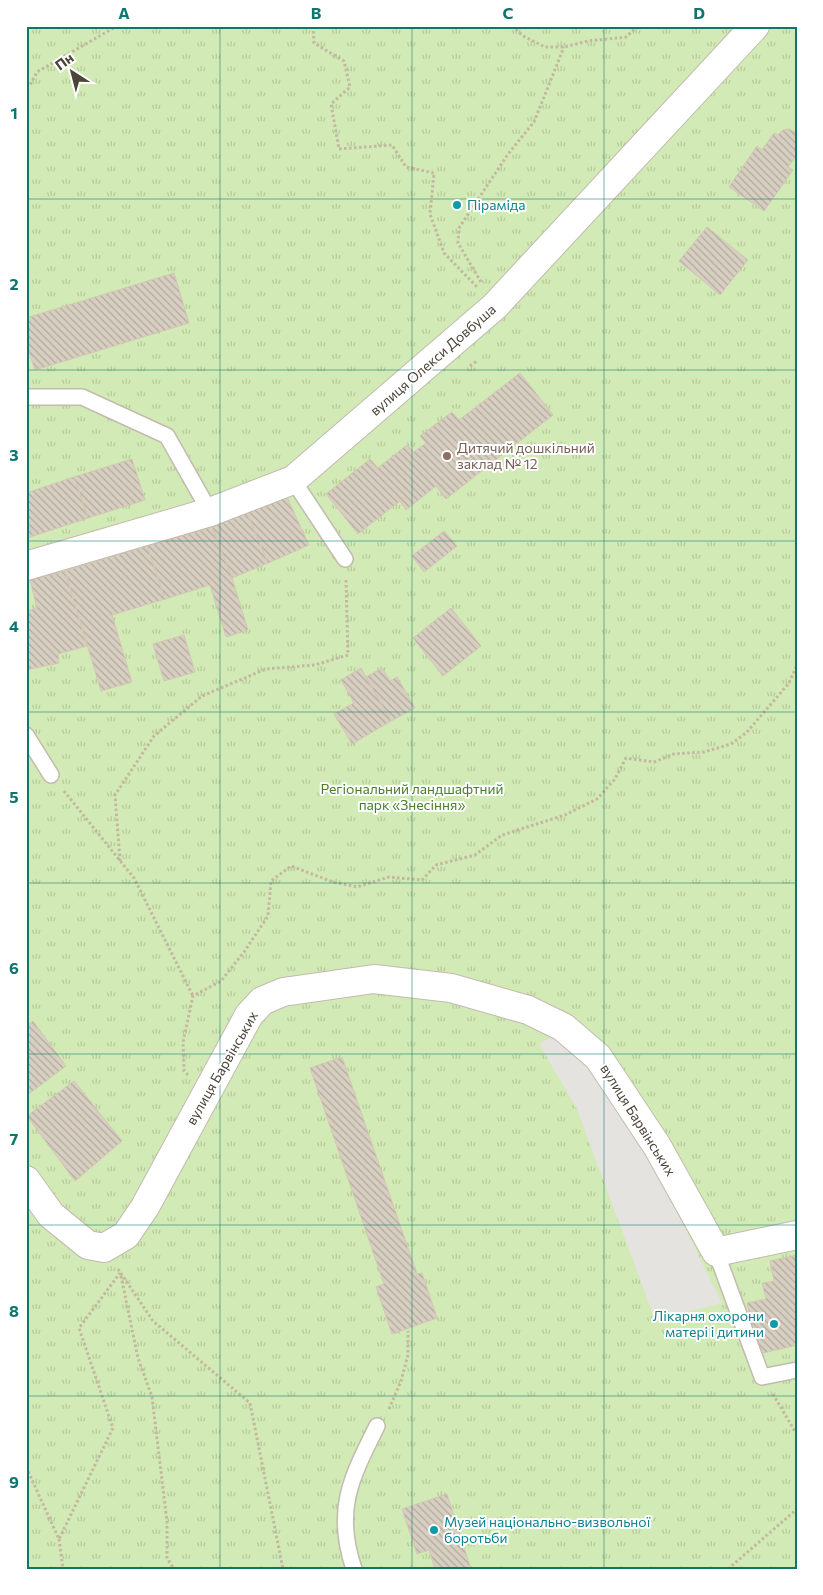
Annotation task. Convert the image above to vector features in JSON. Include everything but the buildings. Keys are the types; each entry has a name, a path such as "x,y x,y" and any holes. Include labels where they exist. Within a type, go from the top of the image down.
{"street":[{"name":"вулиця Олекси Довбуша","path":"26,566 210,512 293,480 495,306 755,26"},
{"name":"вулиця Барвінських","path":"104,1248 126,1235 145,1207 250,1014 262,1001 283,992 374,979 451,988 528,1010 563,1027 598,1057 657,1146 716,1252"},
{"path":"26,1180 52,1215 88,1245 104,1248"},
{"path":"716,1252 797,1235"}],"lane":[{"path":"26,397 82,397 167,436 210,512"},
{"path":"293,480 345,559"},
{"path":"26,735 51,775"},
{"path":"716,1252 762,1377 797,1370"},
{"path":"354,1569 349,1556 345,1527 346,1502 354,1472 377,1426"}],"path":[{"path":"26,83 30,84 37,72 117,26"},
{"path":"312,26 314,43 344,61 350,87 332,104 339,148 392,145 406,167 434,174 430,214 444,253 495,306"},
{"path":"512,26 523,36 545,47 564,48 588,41 626,37 638,26"},
{"path":"495,306 458,243 459,228 508,154 534,122 564,48"},
{"path":"120,861 115,795 154,736 202,696 266,669 315,665 348,655 345,559"},
{"path":"193,996 221,981 244,952 268,916 271,881 291,866 333,882 357,887 389,878 422,880 436,865 475,855 502,835 565,815 597,799 615,779 626,758 654,762 674,754 704,752 730,744 747,732 789,683 797,665"},
{"path":"51,775 134,878 193,996 182,1042 184,1072 207,1092"},
{"path":"104,1248 153,1322 250,1403 283,1569"},
{"path":"59,1538 113,1428 79,1328 120,1273"},
{"path":"120,1273 138,1358 152,1396 167,1522 167,1558 174,1569"},
{"path":"377,1426 390,1407 401,1381 408,1355 408,1331"},
{"path":"762,1377 797,1434"},
{"path":"26,1469 59,1538 63,1569"},
{"path":"728,1569 797,1509"}],"green space":[{"name":"Регіональний ландшафтний парк «Знесіння»","path":"26,26 797,26 797,1569 26,1569"}],"shaded area":[{"path":"555,1035 589,1066 643,1150 682,1222 722,1303 655,1320 577,1109 539,1044"}],"place":[{"name":"Піраміда","path":"457,205"},
{"name":"Дитячий дошкільний заклад № 12","path":"447,456"},
{"name":"Лікарня охорони матері і дитини","path":"774,1324"},
{"name":"Музей національно-визвольної боротьби","path":"434,1530"}]}
